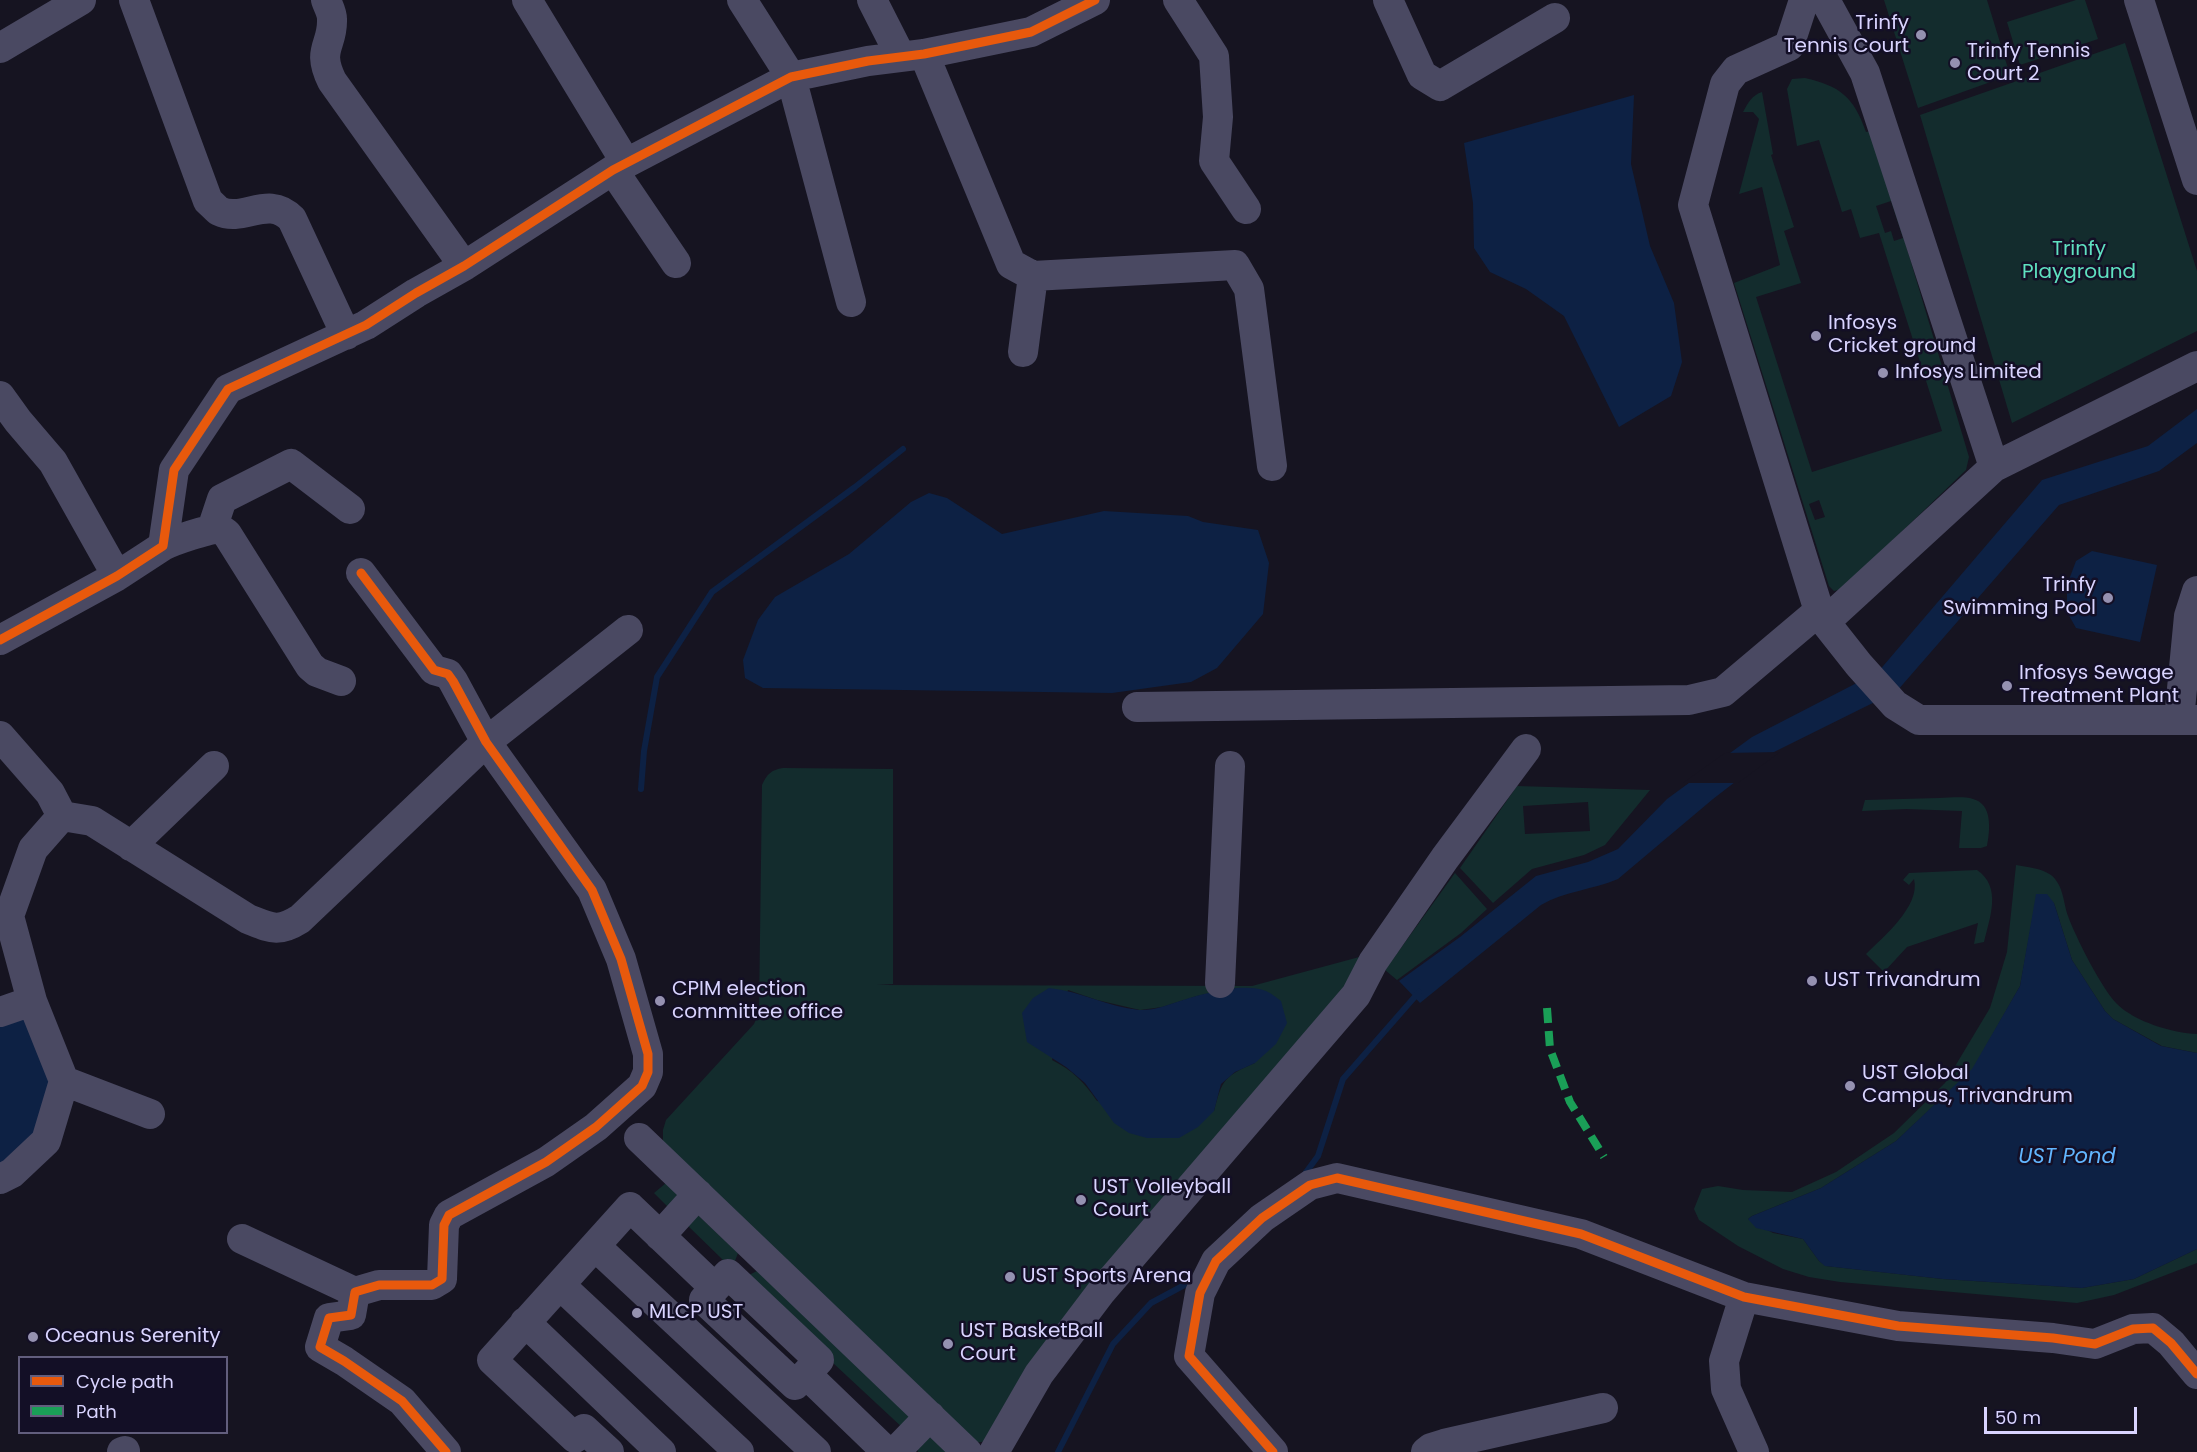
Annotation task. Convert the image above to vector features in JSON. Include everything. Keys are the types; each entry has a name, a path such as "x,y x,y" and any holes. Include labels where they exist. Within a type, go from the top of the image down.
{"street":[{"path":"0,48 81,0"},
{"path":"134,0 208,201 220,211 231,213 270,207 284,210 292,219 346,335"},
{"path":"326,0 332,16 324,56 325,67 464,266"},
{"path":"527,0 619,167 676,263"},
{"path":"742,0 791,77 851,302"},
{"path":"872,0 913,55 1011,264 1033,276 1235,265 1249,289 1272,466"},
{"path":"163,546 174,470 228,389 346,335 464,266 619,167 791,77 1031,32 1095,0"},
{"path":"1178,0 1214,56 1218,117 1214,161 1246,209"},
{"path":"1388,0 1422,75 1440,86 1555,18"},
{"path":"1804,0 1789,46 1736,69 1725,84 1693,205 1822,616 1859,665 1895,705 1919,720 2188,720 2189,616 2197,591"},
{"path":"1825,0 1865,73 1994,467"},
{"path":"2139,0 2197,180"},
{"path":"1023,352 1033,276"},
{"path":"1137,707 1689,700 1723,692 1822,616 1994,467 2197,366"},
{"path":"0,396 18,422 52,462 117,576"},
{"path":"212,529 222,499 291,464 350,509"},
{"path":"0,640 117,576 176,539 220,529 232,540 310,666 317,672 341,681"},
{"path":"242,1239 355,1292 379,1285 432,1286 442,1279 444,1226 449,1215 546,1162 596,1127 642,1086 648,1072 648,1054 621,959 592,890 486,742 448,674 434,670 362,573"},
{"path":"62,816 92,821 248,919 274,929 288,927 300,919 486,742 628,630"},
{"path":"0,736 50,794 62,816"},
{"path":"994,1452 1039,1374 1101,1292 1356,995 1373,962 1432,876 1526,750"},
{"path":"131,846 214,766"},
{"path":"1220,983 1230,766"},
{"path":"0,1179 12,1173 46,1141 64,1081 32,1001 9,916 33,849 62,816"},
{"path":"0,1012 32,1001"},
{"path":"64,1081 150,1114"},
{"path":"639,1138 967,1452"},
{"path":"1273,1452 1189,1356 1200,1293 1216,1261 1262,1218 1310,1185 1336,1178 1581,1234 1744,1297 1898,1326 2053,1338 2095,1344 2133,1329 2153,1328 2171,1343 2197,1374"},
{"path":"660,1236 698,1194"},
{"path":"609,1452 584,1429 569,1445 492,1360 630,1207 660,1236 724,1283"},
{"path":"595,1246 816,1452"},
{"path":"756,1250 704,1300 795,1385 806,1374 887,1452"},
{"path":"560,1285 739,1452"},
{"path":"355,1292 351,1315 329,1318 320,1347 402,1401 437,1449"},
{"path":"1744,1297 1724,1361 1726,1389 1754,1452"},
{"path":"525,1322 661,1452"},
{"path":"1426,1452 1431,1448 1487,1444 1603,1408"},
{"path":"895,1452 930,1416"}],"green space":[{"name":"Trinfy Tennis Court 2","path":"1884,0 1987,0 2010,75 1918,108"},
{"path":"2076,0 2085,0 2098,39 2020,65 2007,22"},
{"name":"Trinfy Playground","path":"2125,43 2197,271 2197,331 2012,423 1920,115"},
{"path":"1805,78 1837,89 1851,102 1866,132 1872,131 1969,457 1966,470 1842,589 1834,591 1829,586 1734,283 1780,265 1762,187 1739,194 1759,119 1753,112 1743,112 1759,93 1762,92 1773,154 1771,155 1794,227 1784,231 1801,283 1756,297 1812,472 1942,431 1879,233 1860,238 1851,209 1842,212 1819,140 1797,146 1787,89 1792,79","holes":["1891,201 1903,238 1894,241 1891,231 1885,233 1876,206","1819,500 1825,517 1815,520 1809,504"]},
{"path":"783,768 893,769 893,984 877,985 1252,986 1363,956 1349,988 987,1441 975,1443 663,1144 666,1120 754,1024 759,1012 762,785 772,771","holes":["1068,990 1097,1000 1140,1010 1162,1007 1225,990 1255,1063 1226,1080 1219,1092 1214,1111 1097,1101 1078,1078 1052,1060"]},
{"path":"1517,786 1650,790 1605,845 1584,855 1532,869 1493,903 1460,868","holes":["1588,802 1590,831 1525,834 1523,806"]},
{"path":"1961,797 1973,799 1984,806 1989,819 1987,846 1959,848 1962,811 1906,809 1862,811 1865,800"},
{"path":"2016,865 2043,871 2055,879 2061,889 2066,911 2083,949 2104,988 2117,1004 2144,1021 2177,1031 2197,1034 2197,1053 2162,1046 2113,1019 2105,1011 2072,960 2054,903 2037,894 2020,986 1973,1069 1896,1141 1821,1188 1748,1219 1773,1233 1803,1239 1819,1261 1826,1266 1943,1279 2082,1288 2134,1279 2197,1249 2197,1263 2114,1295 2077,1303 1840,1282 1809,1277 1783,1269 1738,1246 1699,1220 1694,1209 1702,1189 1718,1186 1743,1190 1792,1192 1836,1172 1894,1133 1945,1083 1990,1008 2007,952"},
{"path":"1977,870 1985,877 1992,894 1991,913 1984,942 1974,944 1978,923 1907,947 1884,972 1866,954 1891,930 1912,900 1915,889 1914,879 1909,885 1903,880 1909,873"},
{"path":"1455,873 1487,909 1461,933 1397,980 1385,970"},
{"path":"666,1183 681,1197 672,1211 654,1193"},
{"path":"698,1215 738,1253 735,1261 723,1260 685,1223"},
{"path":"757,1271 910,1415 905,1430 833,1363 832,1354 749,1275"},
{"path":"929,1433 949,1452 918,1452 917,1446"}],"water":[{"path":"1634,95 1631,164 1650,246 1674,303 1682,362 1671,396 1619,427 1564,316 1526,289 1490,272 1474,248 1473,203 1464,143"},
{"path":"2197,409 2197,443 2159,471 2059,505 1897,691 1774,752 1713,799 1618,879 1550,900 1541,905 1420,1003 1399,981 1460,937 1536,876 1588,862 1618,849 1667,799 1752,737 1878,672 2042,480 2148,446"},
{"path":"929,493 947,498 1002,534 1104,511 1188,516 1203,522 1258,530 1269,563 1263,614 1217,668 1191,682 1112,693 763,688 745,678 743,660 758,620 775,597 849,554 911,502"},
{"name":"Trinfy Swimming Pool","path":"2092,551 2157,565 2140,642 2076,628 2067,612 2067,585 2076,561"},
{"name":"UST Pond","path":"2036,894 2047,894 2054,903 2072,960 2105,1011 2113,1019 2161,1046 2197,1053 2197,1249 2134,1279 2082,1288 1943,1279 1825,1266 1803,1239 1756,1228 1748,1219 1752,1216 1821,1188 1896,1141 1972,1069 2020,986"},
{"path":"1049,988 1139,1010 1160,1007 1199,995 1234,988 1257,989 1268,992 1281,1001 1287,1023 1276,1044 1255,1063 1235,1072 1221,1084 1214,1111 1198,1127 1179,1138 1147,1138 1129,1133 1114,1123 1085,1083 1066,1067 1027,1042 1022,1013 1033,998"},
{"path":"26,1015 53,1084 36,1139 0,1172 0,1016"}],"pier":[{"path":"1780,752 1738,783 1683,783 1725,753"}],"waterway":[{"path":"641,789 644,751 657,677 712,592 903,449"},
{"path":"1304,1175 1318,1156 1343,1079 1419,992"},
{"path":"1058,1452 1113,1344 1151,1303 1194,1278"}],"marked path":[{"path":"1547,1008 1550,1049 1570,1102 1604,1157"}],"cycle path":[{"path":"0,640 117,576 163,546 174,470 228,389 366,325 464,266 613,170 791,77 868,61 924,54 1031,32 1095,0"},
{"path":"361,573 434,670 448,674 486,742 592,890 621,959 648,1054 648,1072 642,1086 596,1127 546,1162 449,1215 444,1225 442,1279 432,1285 379,1285 355,1292 351,1315 329,1318 320,1347 402,1401 446,1452"},
{"path":"1273,1452 1189,1356 1200,1293 1216,1261 1262,1218 1310,1185 1337,1178 1581,1234 1744,1297 1898,1326 2053,1338 2095,1344 2133,1329 2153,1328 2171,1343 2197,1374"}],"place":[{"name":"Trinfy Tennis Court","path":"1921,35"},
{"name":"Trinfy Tennis Court 2","path":"1955,63"},
{"name":"Infosys Cricket ground","path":"1816,336"},
{"name":"Infosys Limited","path":"1883,373"},
{"name":"Trinfy Swimming Pool","path":"2108,598"},
{"name":"Infosys Sewage Treatment Plant","path":"2007,686"},
{"name":"UST Trivandrum","path":"1812,981"},
{"name":"CPIM election committee office","path":"660,1001"},
{"name":"UST Global Campus, Trivandrum","path":"1850,1086"},
{"name":"UST Volleyball Court","path":"1081,1200"},
{"name":"UST Sports Arena","path":"1010,1277"},
{"name":"MLCP UST","path":"637,1313"},
{"name":"Oceanus Serenity","path":"33,1337"},
{"name":"UST BasketBall Court","path":"948,1344"}]}
